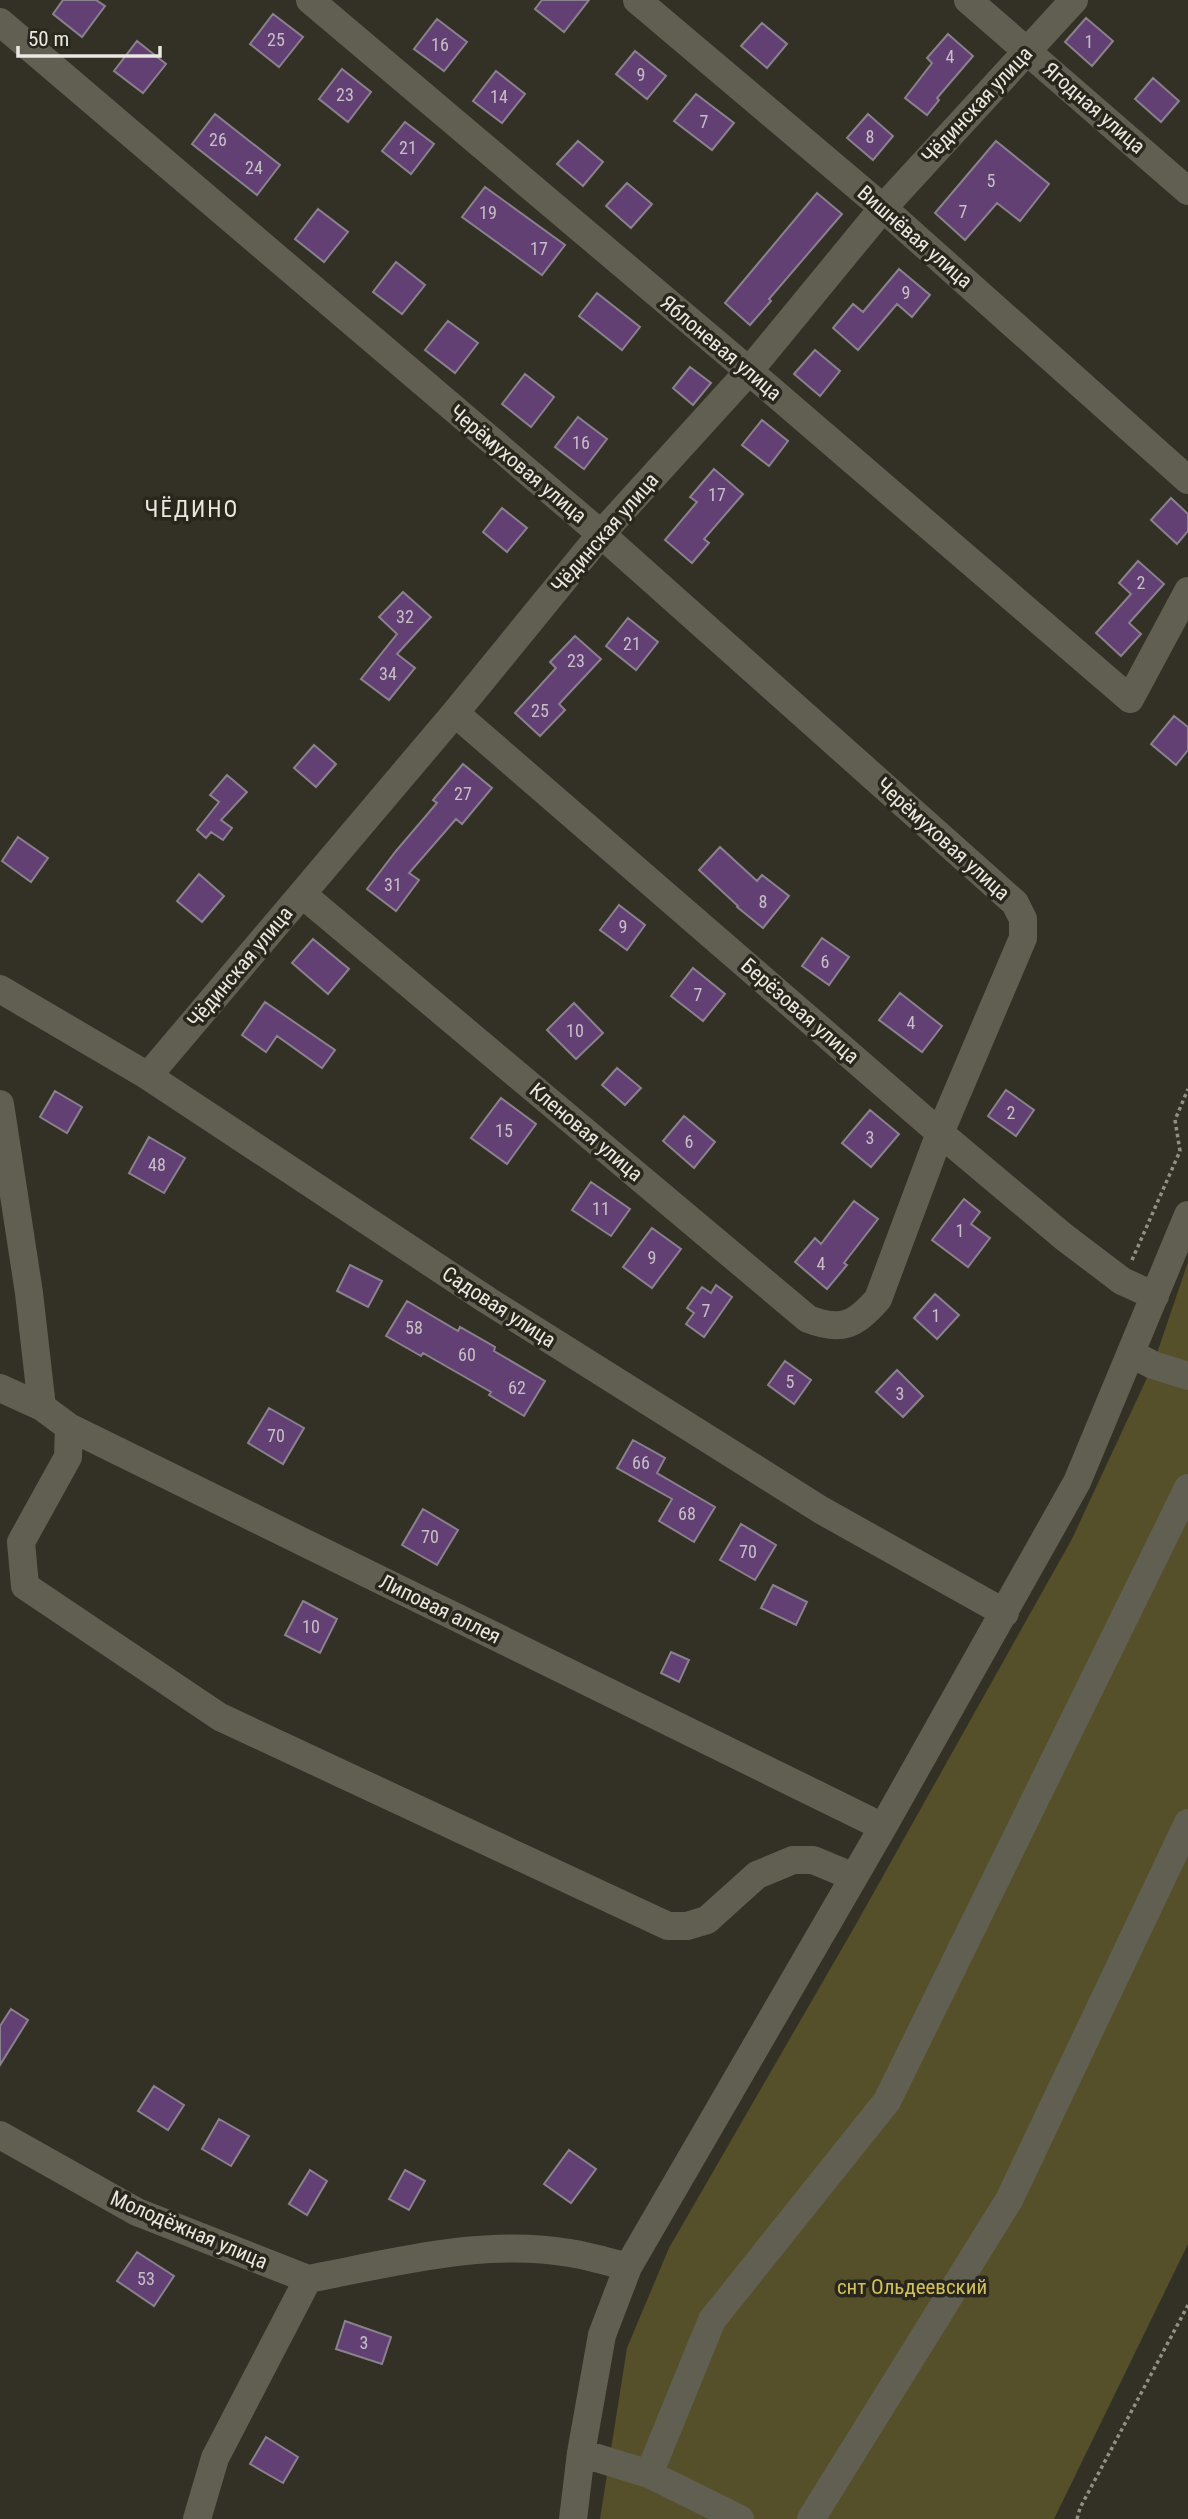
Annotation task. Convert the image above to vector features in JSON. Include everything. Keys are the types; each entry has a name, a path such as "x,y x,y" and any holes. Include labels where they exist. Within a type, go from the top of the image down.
{"street":[{"name":"Яблоневая улица","path":"310,0 749,371 1130,699 1188,591"},
{"name":"Вишнёвая улица","path":"636,0 883,208 1188,480"},
{"name":"Ягодная улица","path":"968,0 1188,191"},
{"name":"Чёдинская улица","path":"148,1076 455,713 601,534 749,371 883,208 1074,0"},
{"name":"Черёмуховая улица","path":"0,22 601,534 1015,903 1023,919 1023,938 940,1133"},
{"name":"Берёзовая улица","path":"455,713 1064,1237 1122,1281 1155,1296"},
{"name":"Кленовая улица","path":"302,894 808,1318 825,1325 842,1325 862,1317 878,1299 940,1133"},
{"name":"Садовая улица","path":"0,989 148,1076 487,1300 786,1488 1005,1613"},
{"path":"0,1104 29,1293 42,1407"},
{"path":"573,2519 581,2453 602,2335 628,2267 883,1827 1077,1482 1188,1216"},
{"path":"1132,1354 1153,1365 1188,1376"},
{"name":"Липовая аллея","path":"0,1388 42,1407 69,1427 883,1827"},
{"path":"25,1586 21,1542 68,1457 69,1427"},
{"path":"649,2474 712,2320 887,2101 1188,1488"},
{"path":"0,1573 25,1586 220,1717 668,1926 687,1926 707,1920 757,1875 793,1860 813,1860 854,1877"},
{"path":"811,2519 1009,2200 1188,1823"},
{"name":"Молодёжная улица","path":"0,2135 137,2213 308,2279"},
{"path":"197,2519 215,2458 308,2279 450,2253 509,2248 569,2252 628,2267"},
{"path":"581,2453 649,2474 705,2510 740,2519"}],"path":[{"path":"1122,1281 1180,1151 1175,1120 1188,1089"},
{"path":"1075,2519 1188,2305"}],"green space":[{"name":"снт Ольдеевский","path":"1188,1262 1188,2244 1054,2519 600,2519 627,2348 669,2248 855,1926 1072,1539 1153,1365"}],"building":[{"path":"63,0 96,0 105,6 82,37 53,14"},
{"path":"542,0 589,0 564,32 535,9"},
{"path":"273,14 303,37 279,67 250,44"},
{"path":"1086,18 1113,41 1092,66 1065,42"},
{"path":"437,19 467,42 444,71 414,49"},
{"path":"762,23 787,44 767,68 741,46"},
{"path":"948,34 973,56 937,98 939,100 927,115 905,98 932,63 927,58"},
{"path":"137,41 166,64 143,93 114,71"},
{"path":"635,51 666,76 647,99 616,74"},
{"path":"342,69 371,92 348,122 319,99"},
{"path":"496,71 525,94 502,123 473,101"},
{"path":"1153,78 1179,101 1161,122 1135,99"},
{"path":"696,94 734,123 712,150 674,121"},
{"path":"215,114 280,165 257,195 192,144"},
{"path":"868,114 893,136 873,160 847,138"},
{"path":"405,122 434,144 411,174 382,151"},
{"path":"578,141 603,162 583,186 557,164"},
{"path":"996,141 1049,184 1020,221 997,203 965,240 935,213"},
{"path":"627,183 652,204 631,228 606,206"},
{"path":"485,187 565,245 542,275 462,217"},
{"path":"817,193 842,214 750,325 725,303"},
{"path":"318,209 348,232 324,262 295,239"},
{"path":"396,262 425,285 402,314 373,292"},
{"path":"899,269 930,295 912,317 897,304 858,350 833,328 853,304 863,312"},
{"path":"597,293 640,327 622,350 579,316"},
{"path":"448,321 478,343 455,373 425,350"},
{"path":"815,350 840,371 820,396 794,374"},
{"path":"690,367 711,383 693,405 673,388"},
{"path":"525,374 554,397 531,427 502,404"},
{"path":"578,417 607,439 584,469 555,447"},
{"path":"762,420 788,441 769,466 742,445"},
{"path":"714,469 743,494 704,539 709,543 692,563 665,540 697,502 690,497"},
{"path":"1171,498 1188,514 1188,531 1177,544 1151,520"},
{"path":"502,508 527,528 507,552 483,532"},
{"path":"1138,561 1164,584 1129,623 1141,634 1121,656 1096,633 1131,594 1119,583"},
{"path":"403,592 431,617 397,654 415,668 389,700 361,679 397,634 379,617"},
{"path":"628,618 658,642 636,670 606,646"},
{"path":"575,636 601,659 559,704 565,710 540,736 515,713 556,668 550,662"},
{"path":"1174,716 1188,727 1188,750 1176,765 1151,744"},
{"path":"314,745 336,764 316,787 294,768"},
{"path":"463,764 492,788 462,824 456,819 409,873 419,880 396,911 367,889 437,803 433,800"},
{"path":"227,775 247,792 221,820 232,828 223,840 211,832 206,838 197,830 219,802 210,795"},
{"path":"18,837 48,858 31,882 2,861"},
{"path":"720,847 757,881 762,875 789,896 763,928 699,870"},
{"path":"199,874 224,896 202,922 177,901"},
{"path":"619,905 645,925 627,950 600,930"},
{"path":"822,938 849,957 829,985 802,966"},
{"path":"313,939 349,969 328,994 292,963"},
{"path":"693,968 725,994 703,1021 671,996"},
{"path":"900,993 942,1026 922,1052 879,1020"},
{"path":"265,1002 335,1050 322,1068 277,1036 266,1052 242,1035"},
{"path":"574,1003 603,1033 576,1059 547,1030"},
{"path":"617,1068 641,1088 625,1105 602,1085"},
{"path":"1006,1090 1034,1110 1016,1136 988,1116"},
{"path":"55,1091 82,1107 67,1133 40,1117"},
{"path":"501,1098 536,1124 507,1164 471,1138"},
{"path":"870,1110 899,1134 871,1167 842,1143"},
{"path":"684,1116 715,1142 694,1168 663,1141"},
{"path":"149,1137 185,1158 164,1193 129,1173"},
{"path":"591,1182 630,1209 611,1236 572,1210"},
{"path":"964,1199 980,1212 971,1224 990,1238 968,1267 932,1240"},
{"path":"854,1201 878,1219 827,1289 795,1262 815,1238 821,1244"},
{"path":"652,1228 681,1249 652,1288 623,1267"},
{"path":"350,1265 382,1281 368,1307 337,1291"},
{"path":"716,1285 732,1297 704,1337 686,1324 694,1313 687,1308 702,1287 711,1293"},
{"path":"935,1294 959,1315 937,1339 914,1318"},
{"path":"407,1301 458,1331 460,1327 495,1347 494,1351 545,1381 524,1416 489,1395 491,1392 423,1353 421,1356 386,1336"},
{"path":"785,1361 811,1380 794,1404 768,1385"},
{"path":"897,1370 923,1396 903,1417 876,1392"},
{"path":"269,1408 304,1428 283,1464 248,1443"},
{"path":"633,1440 665,1458 657,1473 715,1507 694,1542 659,1521 672,1499 617,1468"},
{"path":"423,1509 458,1530 437,1565 402,1545"},
{"path":"741,1524 776,1545 755,1580 720,1560"},
{"path":"773,1585 807,1602 796,1625 761,1608"},
{"path":"303,1601 337,1619 320,1653 285,1635"},
{"path":"671,1652 689,1660 679,1682 661,1673"},
{"path":"11,2009 28,2020 0,2065 0,2026"},
{"path":"154,2086 184,2105 168,2130 138,2111"},
{"path":"219,2119 249,2136 231,2166 202,2149"},
{"path":"569,2150 596,2169 571,2203 544,2184"},
{"path":"310,2170 327,2181 307,2215 289,2204"},
{"path":"405,2170 425,2181 409,2210 389,2199"},
{"path":"137,2252 174,2276 154,2306 117,2281"},
{"path":"345,2321 391,2337 382,2364 336,2349"},
{"path":"266,2437 298,2457 283,2483 250,2464"}],"district":[{"name":"ЧЁДИНО","path":"192,509"}]}
